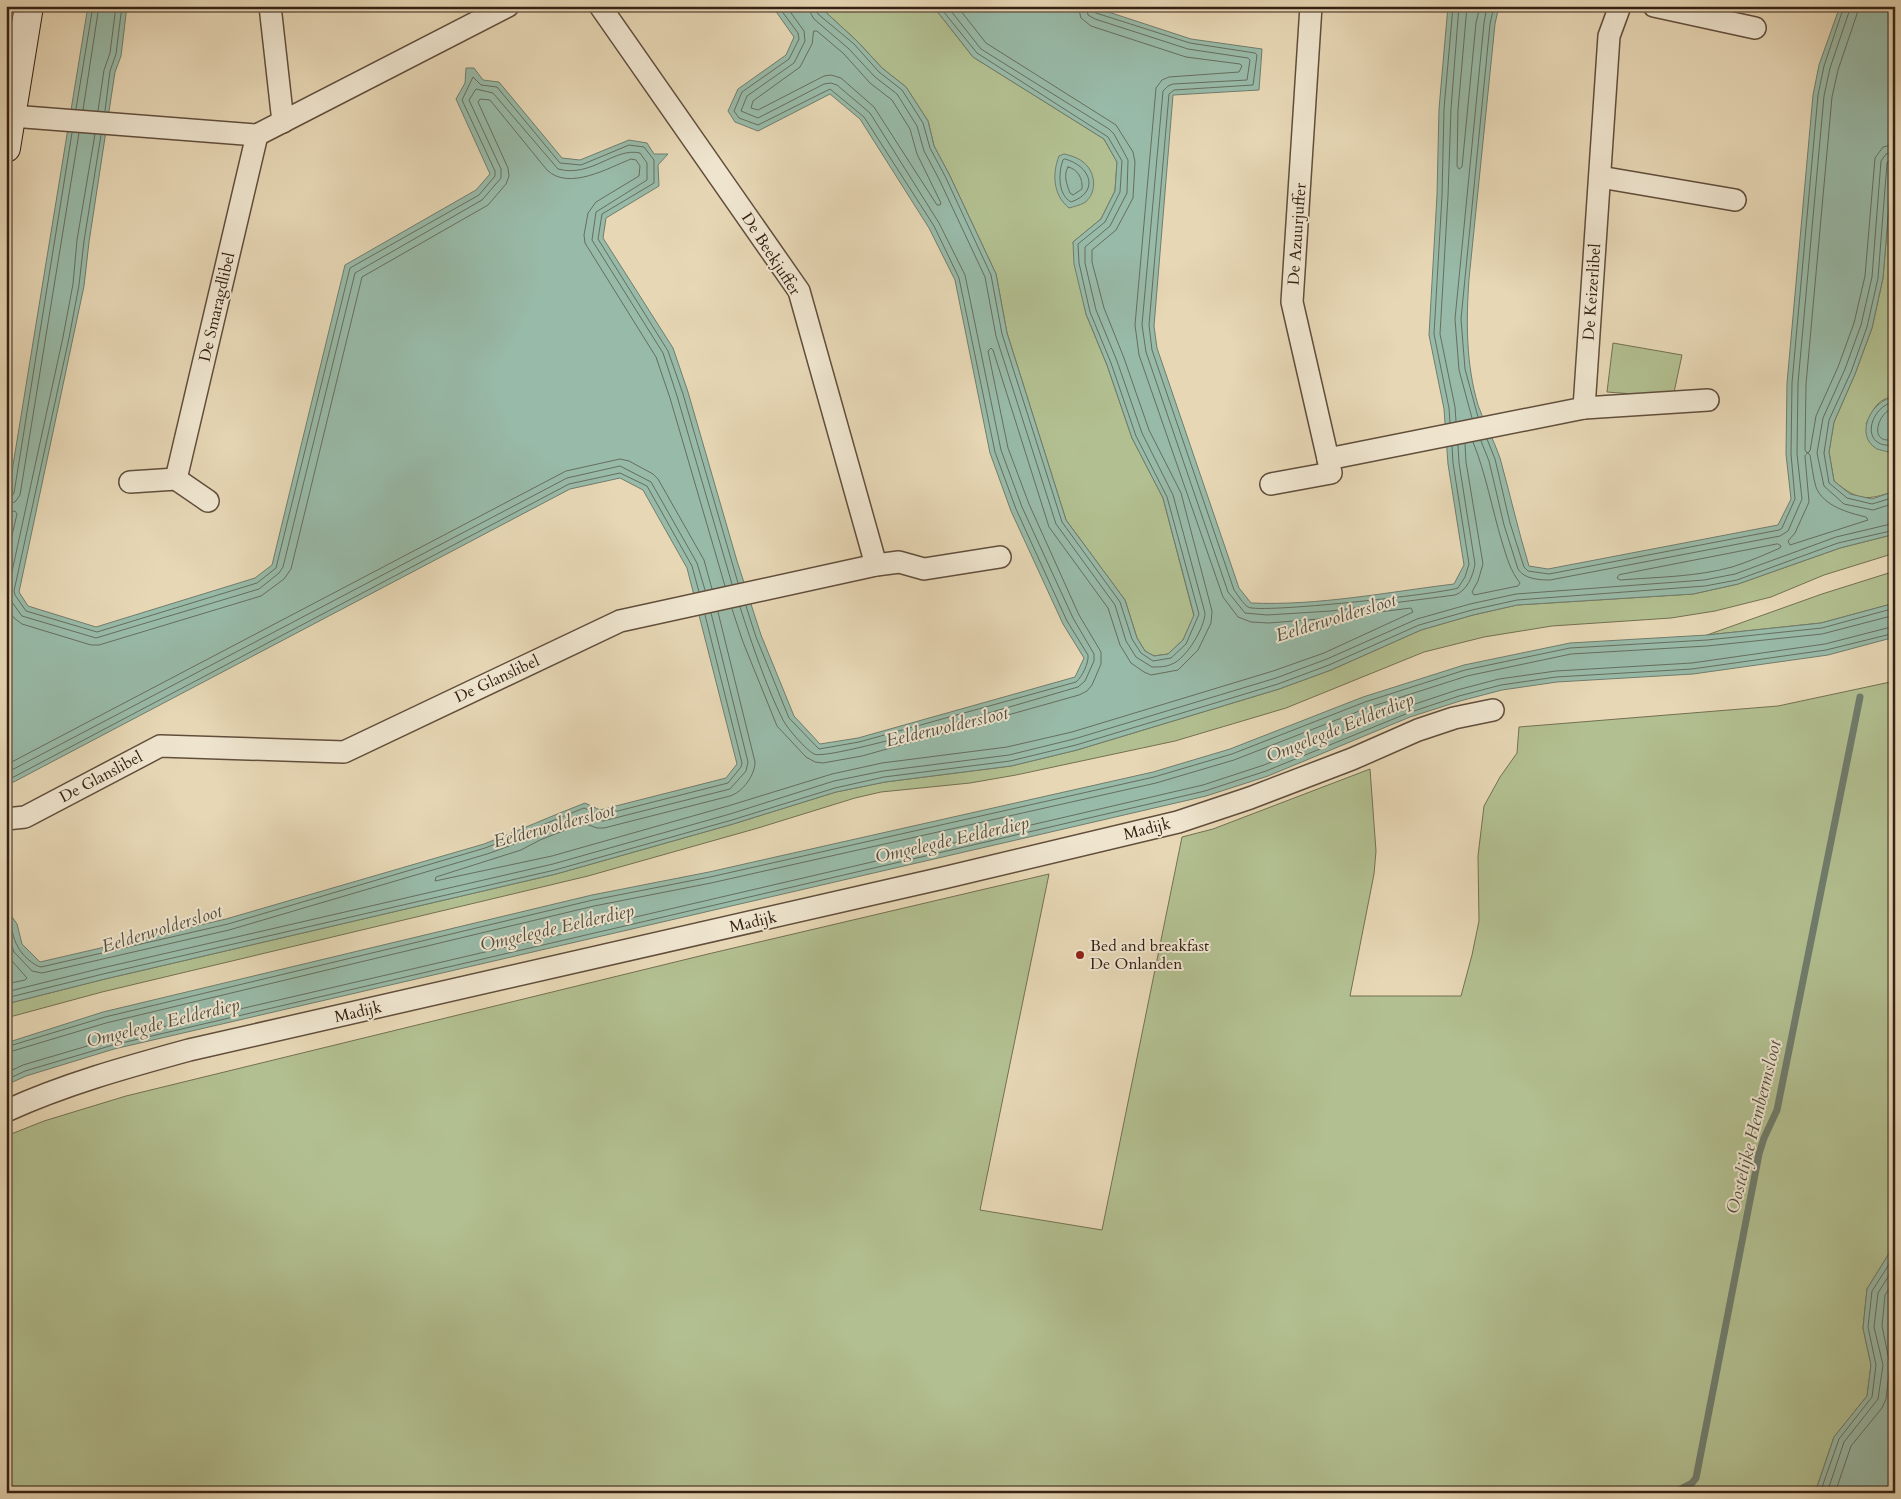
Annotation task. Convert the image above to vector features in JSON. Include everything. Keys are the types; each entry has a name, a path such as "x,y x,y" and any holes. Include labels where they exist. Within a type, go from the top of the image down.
{"main road":[{"path":"6,148 29,6"}],"street":[{"path":"270,6 283,122"},
{"path":"12,116 257,135 508,6"},
{"name":"De Beekjuffer","path":"600,6 799,291 876,565"},
{"name":"De Azuurjuffer","path":"1311,6 1292,302 1328,459"},
{"name":"De Keizerlibel","path":"1584,408 1610,36 1620,6"},
{"path":"1654,6 1755,28"},
{"name":"De Smaragdlibel","path":"176,479 257,135"},
{"path":"1600,177 1735,200"},
{"path":"1271,484 1330,473 1328,459 1438,436 1584,408 1708,400"},
{"path":"130,482 176,479 208,501"},
{"name":"De Glanslibel","path":"7,819 24,817 160,746 344,752 620,621 876,565 899,562 924,569 1000,557"},
{"name":"Madijk","path":"6,1111 38,1096 111,1071 189,1050 943,878 1178,822 1250,798 1352,759 1418,730 1454,718 1493,710"}],"shaded area":[{"path":"819,6 933,6 973,57 1104,139 1117,162 1115,191 1101,219 1073,242 1086,314 1107,365 1132,438 1163,498 1194,616 1183,640 1168,654 1154,656 1145,651 1137,638 1125,600 1066,520 1007,333 996,274 934,146 928,121 906,87 882,68 857,41"},
{"path":"1895,132 1895,397 1880,402 1866,424 1888,452 1895,449 1895,491 1869,498 1856,496 1834,481 1829,452 1834,422 1872,328 1883,278"},
{"path":"1613,343 1682,355 1673,397 1607,392"},
{"path":"1895,534 1895,553 1824,575 1771,597 1715,611 1671,618 1552,626 1484,637 1424,652 1286,708 1175,741 1016,775 970,783 881,792 855,798 758,828 588,876 102,992 6,1018 6,1004 105,979 556,874 733,824 836,792 885,782 1011,766 1077,750 1279,689 1331,670 1421,630 1473,615 1517,605 1693,594 1738,584 1840,548"},
{"path":"1895,571 1895,603 1821,623 1707,635 1822,594"},
{"path":"1895,681 1895,1249 1890,1252 1867,1289 1863,1328 1871,1365 1867,1396 1834,1437 1815,1493 6,1493 6,1136 44,1121 126,1096 708,954 1049,874 980,1210 1102,1230 1182,837 1213,829 1370,769 1376,851 1374,874 1350,996 1461,996 1479,921 1478,856 1484,806 1500,777 1517,753 1519,727 1778,706"}],"water":[{"name":"Eelderwoldersloot","path":"88,6 127,6 121,56 115,72 84,286 19,592 28,606 96,627 255,578 272,565 345,265 476,190 490,174 456,99 465,83 466,68 474,68 483,80 499,82 562,158 580,160 629,140 647,143 654,154 668,154 658,165 659,186 606,218 603,238 673,348 761,635 794,716 820,744 858,738 1075,677 1084,658 1063,624 1011,511 990,453 955,280 929,228 860,119 830,94 758,131 735,122 728,111 738,89 786,55 794,37 772,6 819,6 857,41 882,68 906,87 928,121 934,146 996,274 1007,333 1066,520 1125,600 1137,638 1145,651 1154,656 1168,654 1183,640 1194,615 1163,498 1132,438 1107,365 1086,314 1074,264 1073,242 1101,219 1115,191 1117,162 1104,139 973,57 933,6 1090,6 1191,39 1262,49 1259,90 1173,95 1154,326 1157,348 1239,588 1251,603 1276,603 1327,600 1454,584 1464,565 1448,464 1444,409 1429,335 1437,195 1439,109 1448,6 1499,6 1495,24 1469,279 1467,327 1469,358 1478,405 1500,458 1529,566 1548,569 1778,525 1791,499 1786,454 1787,383 1813,95 1819,65 1840,6 1895,6 1895,132 1883,278 1872,328 1834,422 1829,452 1834,481 1850,494 1872,499 1895,491 1895,534 1840,548 1738,584 1693,594 1517,605 1473,615 1421,630 1331,670 1279,689 1077,750 1011,766 885,782 836,792 733,824 556,874 105,979 6,1004 6,908 17,924 22,944 40,962 226,919 484,844 585,803 600,810 726,778 737,764 687,568 643,490 620,478 570,489 6,786 6,508"},
{"path":"1064,154 1077,158 1086,164 1091,171 1093,181 1093,191 1088,200 1069,208 1060,197 1055,184 1055,170 1059,156"},
{"path":"1895,397 1895,449 1888,452 1877,449 1870,443 1866,435 1866,427 1868,418 1879,404"},
{"name":"Omgelegde Eelderdiep","path":"1895,603 1895,637 1828,655 1693,674 1557,682 1502,690 1410,717 1268,776 1206,796 114,1049 26,1076 6,1085 6,1043 103,1012 592,895 709,872 1153,772 1230,749 1363,697 1464,665 1570,643 1707,635 1821,623"},
{"path":"1895,1249 1895,1493 1815,1493 1834,1437 1867,1396 1871,1365 1863,1328 1867,1289 1890,1252"}],"waterway":[{"name":"Oostelijke Hembermsloot","path":"1673,1493 1692,1483 1696,1478 1759,1154 1777,1110 1860,697"}],"place":[{"name":"Bed and breakfast De Onlanden","path":"1080,955"}]}
